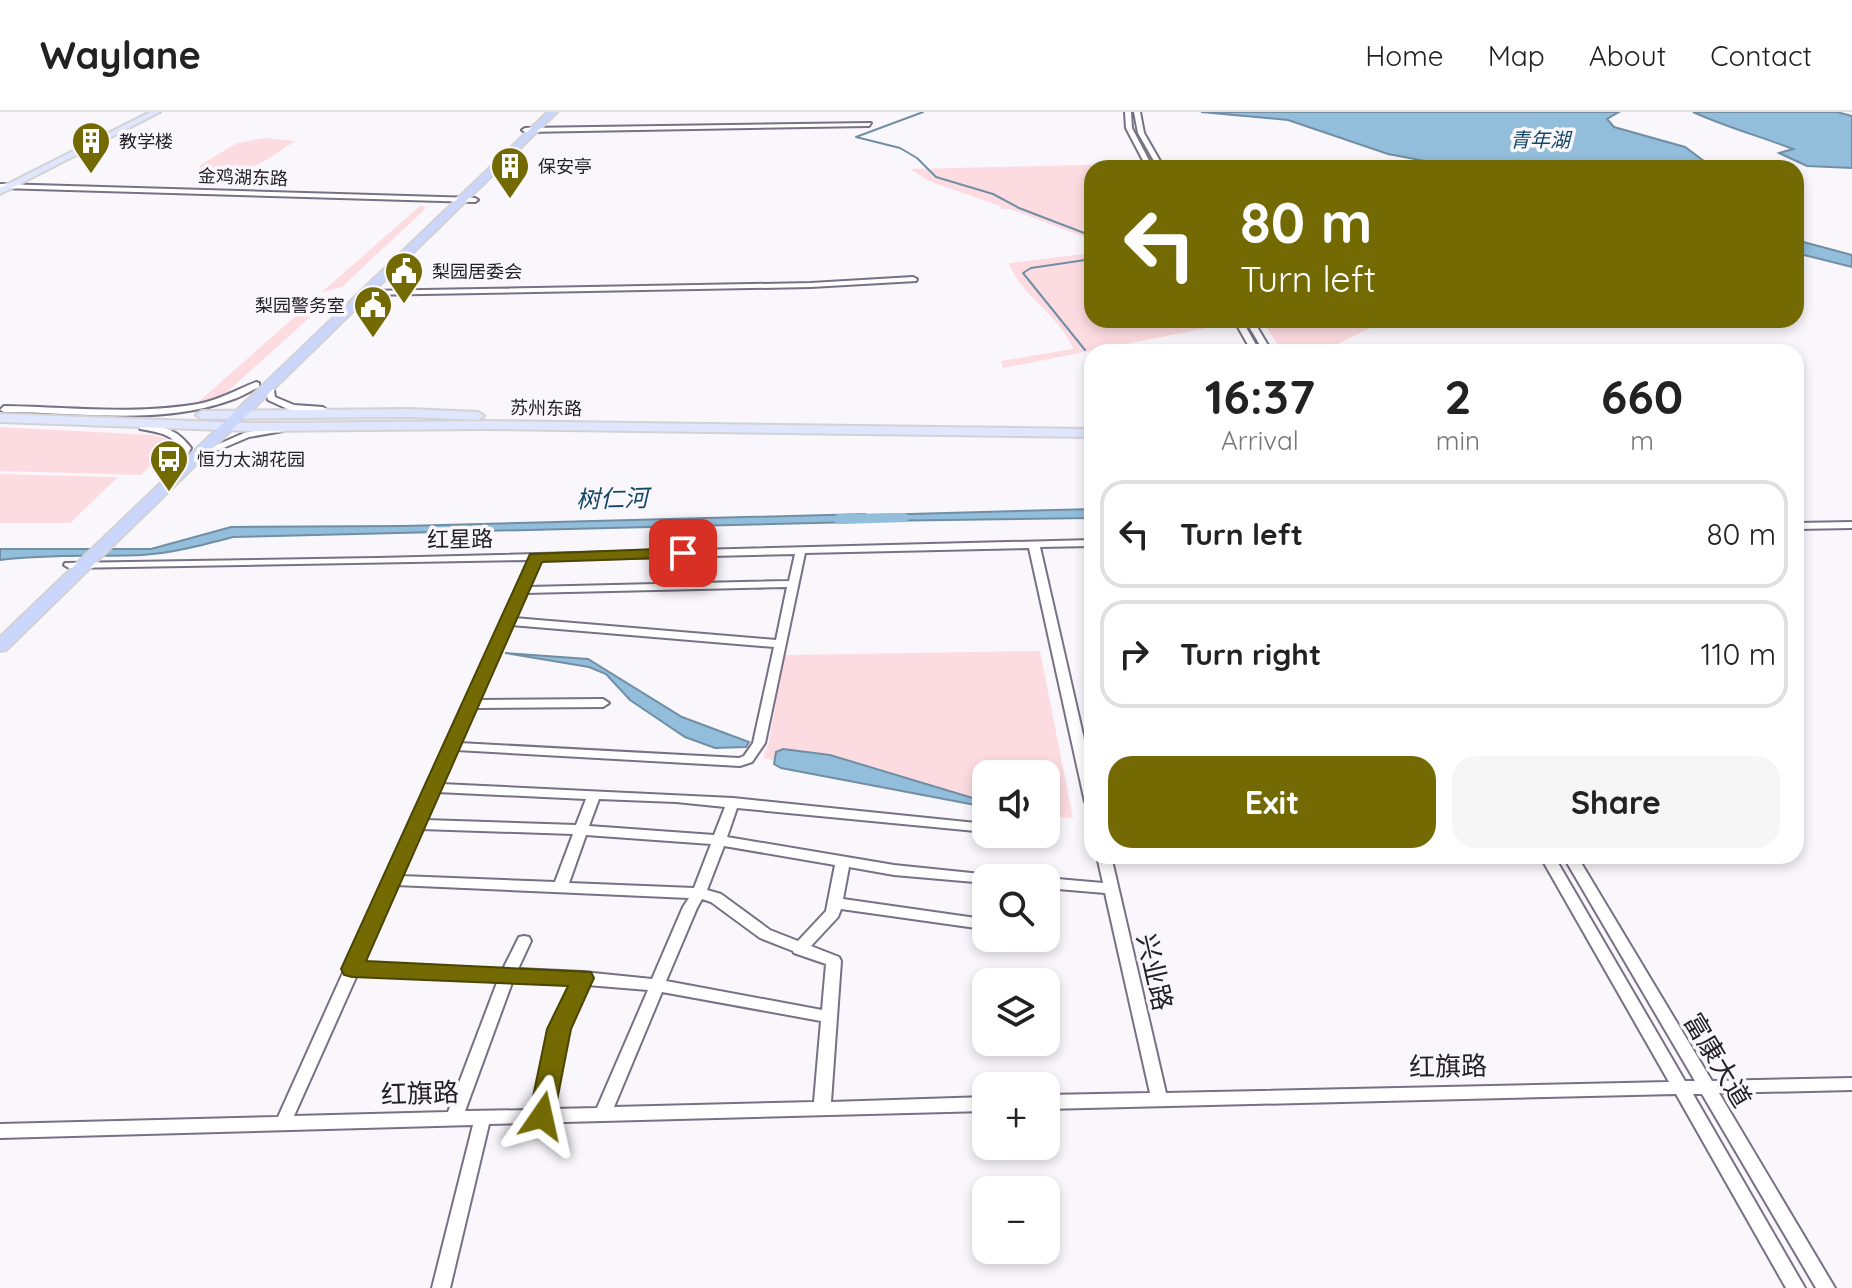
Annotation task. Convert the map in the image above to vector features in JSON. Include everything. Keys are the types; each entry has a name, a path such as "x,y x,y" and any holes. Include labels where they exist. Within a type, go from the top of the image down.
{"highway":[{"path":"0,646 76,565 222,422 464,200 544,112"},
{"path":"530,130 553,112"},
{"path":"222,422 241,414 263,385 464,200"},
{"path":"0,630 76,565"}],"main road":[{"path":"3,187 25,171 141,112"},
{"path":"3,187 156,112"},
{"path":"25,171 40,171"},
{"name":"苏州东路","path":"1,414 167,414 290,427 482,425 1084,433"},
{"name":"苏州东路","path":"1,414 157,424 222,422"},
{"name":"苏州东路","path":"241,414 1084,424"}],"street":[{"path":"1128,112 1129,128 1146,160"},
{"path":"1137,112 1141,133 1156,160"},
{"path":"530,130 869,124"},
{"name":"金鸡湖东路","path":"3,187 464,200"},
{"path":"366,293 741,287 913,279"},
{"path":"1,414 182,410 230,398 263,385 271,398 292,408 398,409 470,415"},
{"path":"1,414 157,428 168,431 184,443 189,456 247,435 290,427"},
{"path":"157,424 167,414"},
{"path":"1804,526 1852,525"},
{"name":"红星路","path":"76,565 1084,543"},
{"path":"1034,545 1084,767"},
{"path":"451,746 740,762 748,759 759,743 801,550"},
{"path":"283,1123 536,557"},
{"path":"521,590 794,584"},
{"path":"507,621 781,644"},
{"path":"470,704 603,703"},
{"path":"432,788 733,802 972,827"},
{"path":"560,887 594,795"},
{"path":"603,1114 690,907 699,893 733,802"},
{"path":"416,824 580,830 718,840 894,870 972,877"},
{"path":"799,949 833,913 843,861"},
{"name":"兴业路","path":"1106,864 1159,1099"},
{"name":"富康大道","path":"1552,864 1796,1288"},
{"name":"富康大道","path":"1575,864 1826,1288"},
{"path":"391,880 699,893 716,898 765,934 834,961 822,1108"},
{"path":"1060,884 1112,889"},
{"path":"836,903 972,922"},
{"path":"454,1118 508,974 524,941"},
{"path":"352,969 508,974 657,985 830,1017"},
{"path":"542,1116 559,1029 583,978"},
{"name":"红旗路","path":"1060,1102 1852,1084"},
{"name":"红旗路","path":"0,1131 972,1104"},
{"path":"441,1288 483,1117"}],"shaded area":[{"path":"265,138 295,141 261,163 236,173 210,174 198,169 237,143"},
{"path":"1084,165 1084,237 929,181 910,169"},
{"path":"421,205 426,208 342,287 322,292"},
{"path":"1084,254 1084,328 1207,328 1125,344 1084,344 1084,352 1003,368 1001,361 1073,349 1059,326 1022,286 1009,263"},
{"path":"310,303 321,307 226,393 195,405"},
{"path":"1267,328 1370,328 1338,344 1277,344"},
{"path":"0,427 152,435 166,438 171,446 141,475 0,471"},
{"path":"0,474 118,477 70,523 0,523"},
{"path":"1040,651 1073,818 1060,817 1060,760 972,760 972,802 763,758 769,742 784,655"}],"water":[{"name":"青年湖","path":"1201,112 1619,112 1607,119 1614,127 1685,147 1703,160 1420,160 1388,154 1288,120"},
{"path":"1693,112 1837,112 1852,116 1852,168 1807,166 1804,160 1794,160 1779,153 1793,149"},
{"path":"1804,242 1852,255 1852,267 1804,255"},
{"path":"1084,509 1084,518 875,521 875,515"},
{"path":"865,514 864,521 858,522 233,537 154,554 0,560 0,549 151,549 231,527 403,526"},
{"path":"505,653 588,659 682,717 749,742 746,747 715,748 685,737 630,700 606,674 589,667"},
{"path":"783,749 830,755 972,798 972,804 781,768 774,764 776,752"}],"waterway":[{"path":"923,112 856,137 900,148 917,158 936,177 993,194 1019,208 1084,233"},
{"path":"1084,260 1031,268 1023,273 1084,349"},
{"name":"树仁河","path":"838,519 901,518"}],"place":[{"name":"教学楼","path":"91,175"},
{"name":"保安亭","path":"510,200"},
{"name":"梨园居委会","path":"404,305"},
{"name":"梨园警务室","path":"373,339"},
{"name":"恒力太湖花园","path":"169,493"}],"route":[{"path":"542,1116 559,1029 583,978 352,969 536,557 683,553"}]}
